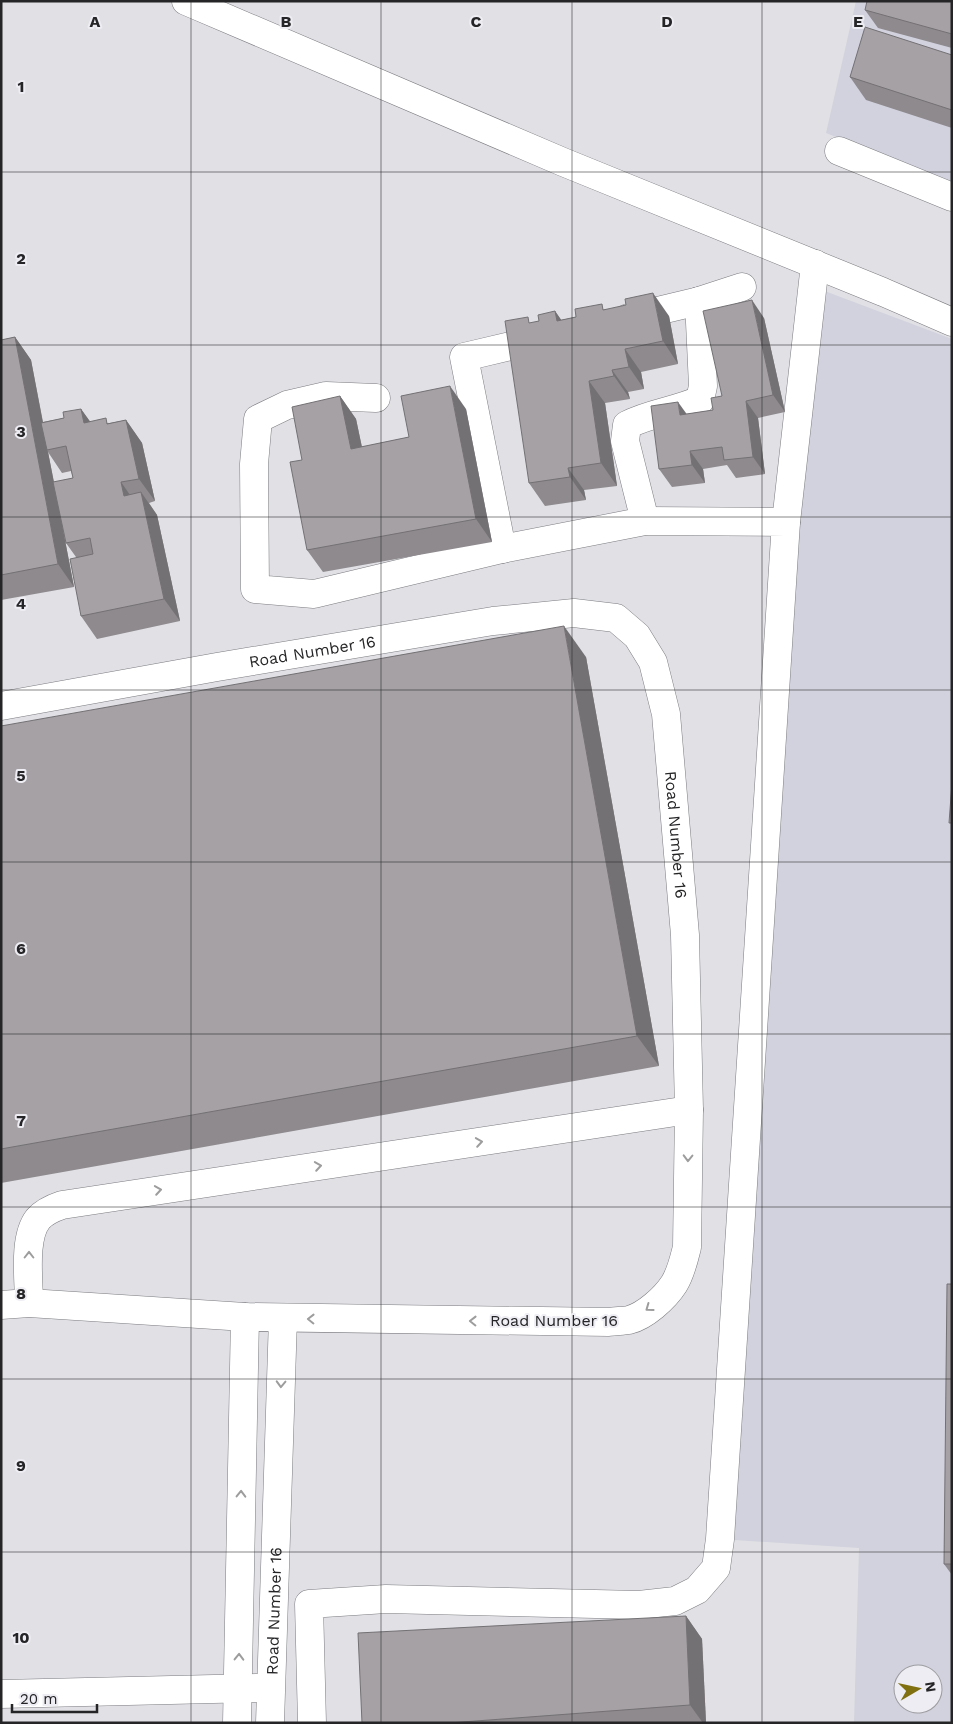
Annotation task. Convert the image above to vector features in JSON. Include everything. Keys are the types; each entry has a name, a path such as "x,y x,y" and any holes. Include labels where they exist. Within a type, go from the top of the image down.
{"street":[{"path":"186,1 563,162 815,264 952,322"},
{"path":"838,151 952,197"},
{"path":"312,1723 309,1604 386,1599 639,1606 675,1601 697,1590 716,1568 720,1539 786,522 815,264"},
{"path":"605,323 699,301 742,287"},
{"path":"645,521 625,441 627,425 641,418 686,406 700,400 703,386 699,301"},
{"path":"502,549 464,357 567,332"},
{"path":"376,398 326,396 287,405 258,419 254,464 255,589 314,594 502,549 645,521 786,522"},
{"name":"Road Number 16","path":"1,706 217,667 493,621 574,613 616,618 637,636 653,662 666,714 685,935 689,1110 687,1247 685,1256 674,1284 662,1298 630,1320 609,1322 284,1318 29,1303 1,1305"},
{"path":"29,1303 29,1246 32,1230 39,1218 50,1210 62,1205 689,1110"},
{"path":"237,1723 245,1317"},
{"name":"Road Number 16","path":"270,1723 284,1318"},
{"path":"1,1694 271,1688"}],"shaded area":[{"path":"856,1 952,1 952,183 826,133"},
{"path":"814,287 952,339 952,1723 854,1723 859,1548 734,1540 797,470"}],"building":[{"path":"867,1 952,1 952,34 865,10"},
{"path":"865,27 952,55 952,110 850,77"},
{"path":"653,293 663,341 625,349 629,367 612,370 614,376 589,381 601,463 568,468 570,477 529,483 505,321 528,317 529,323 539,321 538,315 555,311 557,321 576,317 575,309 602,304 603,310 626,305 625,299"},
{"path":"752,300 773,395 746,401 753,457 724,460 722,447 690,451 692,465 659,469 651,406 678,402 680,415 713,410 711,398 722,396 703,311"},
{"path":"15,337 58,564 1,575 1,340"},
{"path":"450,386 476,519 307,550 290,462 302,460 292,407 340,396 351,449 409,437 401,396"},
{"path":"81,409 84,423 106,418 107,424 126,420 139,479 121,482 124,496 141,492 164,599 81,616 70,559 93,554 90,538 66,543 53,482 73,478 66,446 47,450 41,423 64,418 63,412"},
{"path":"564,626 637,1036 1,1149 1,726"},
{"path":"952,783 952,823 949,823"},
{"path":"947,1284 952,1284 952,1564 944,1564"},
{"path":"686,1616 690,1705 449,1723 362,1723 358,1633"}]}
